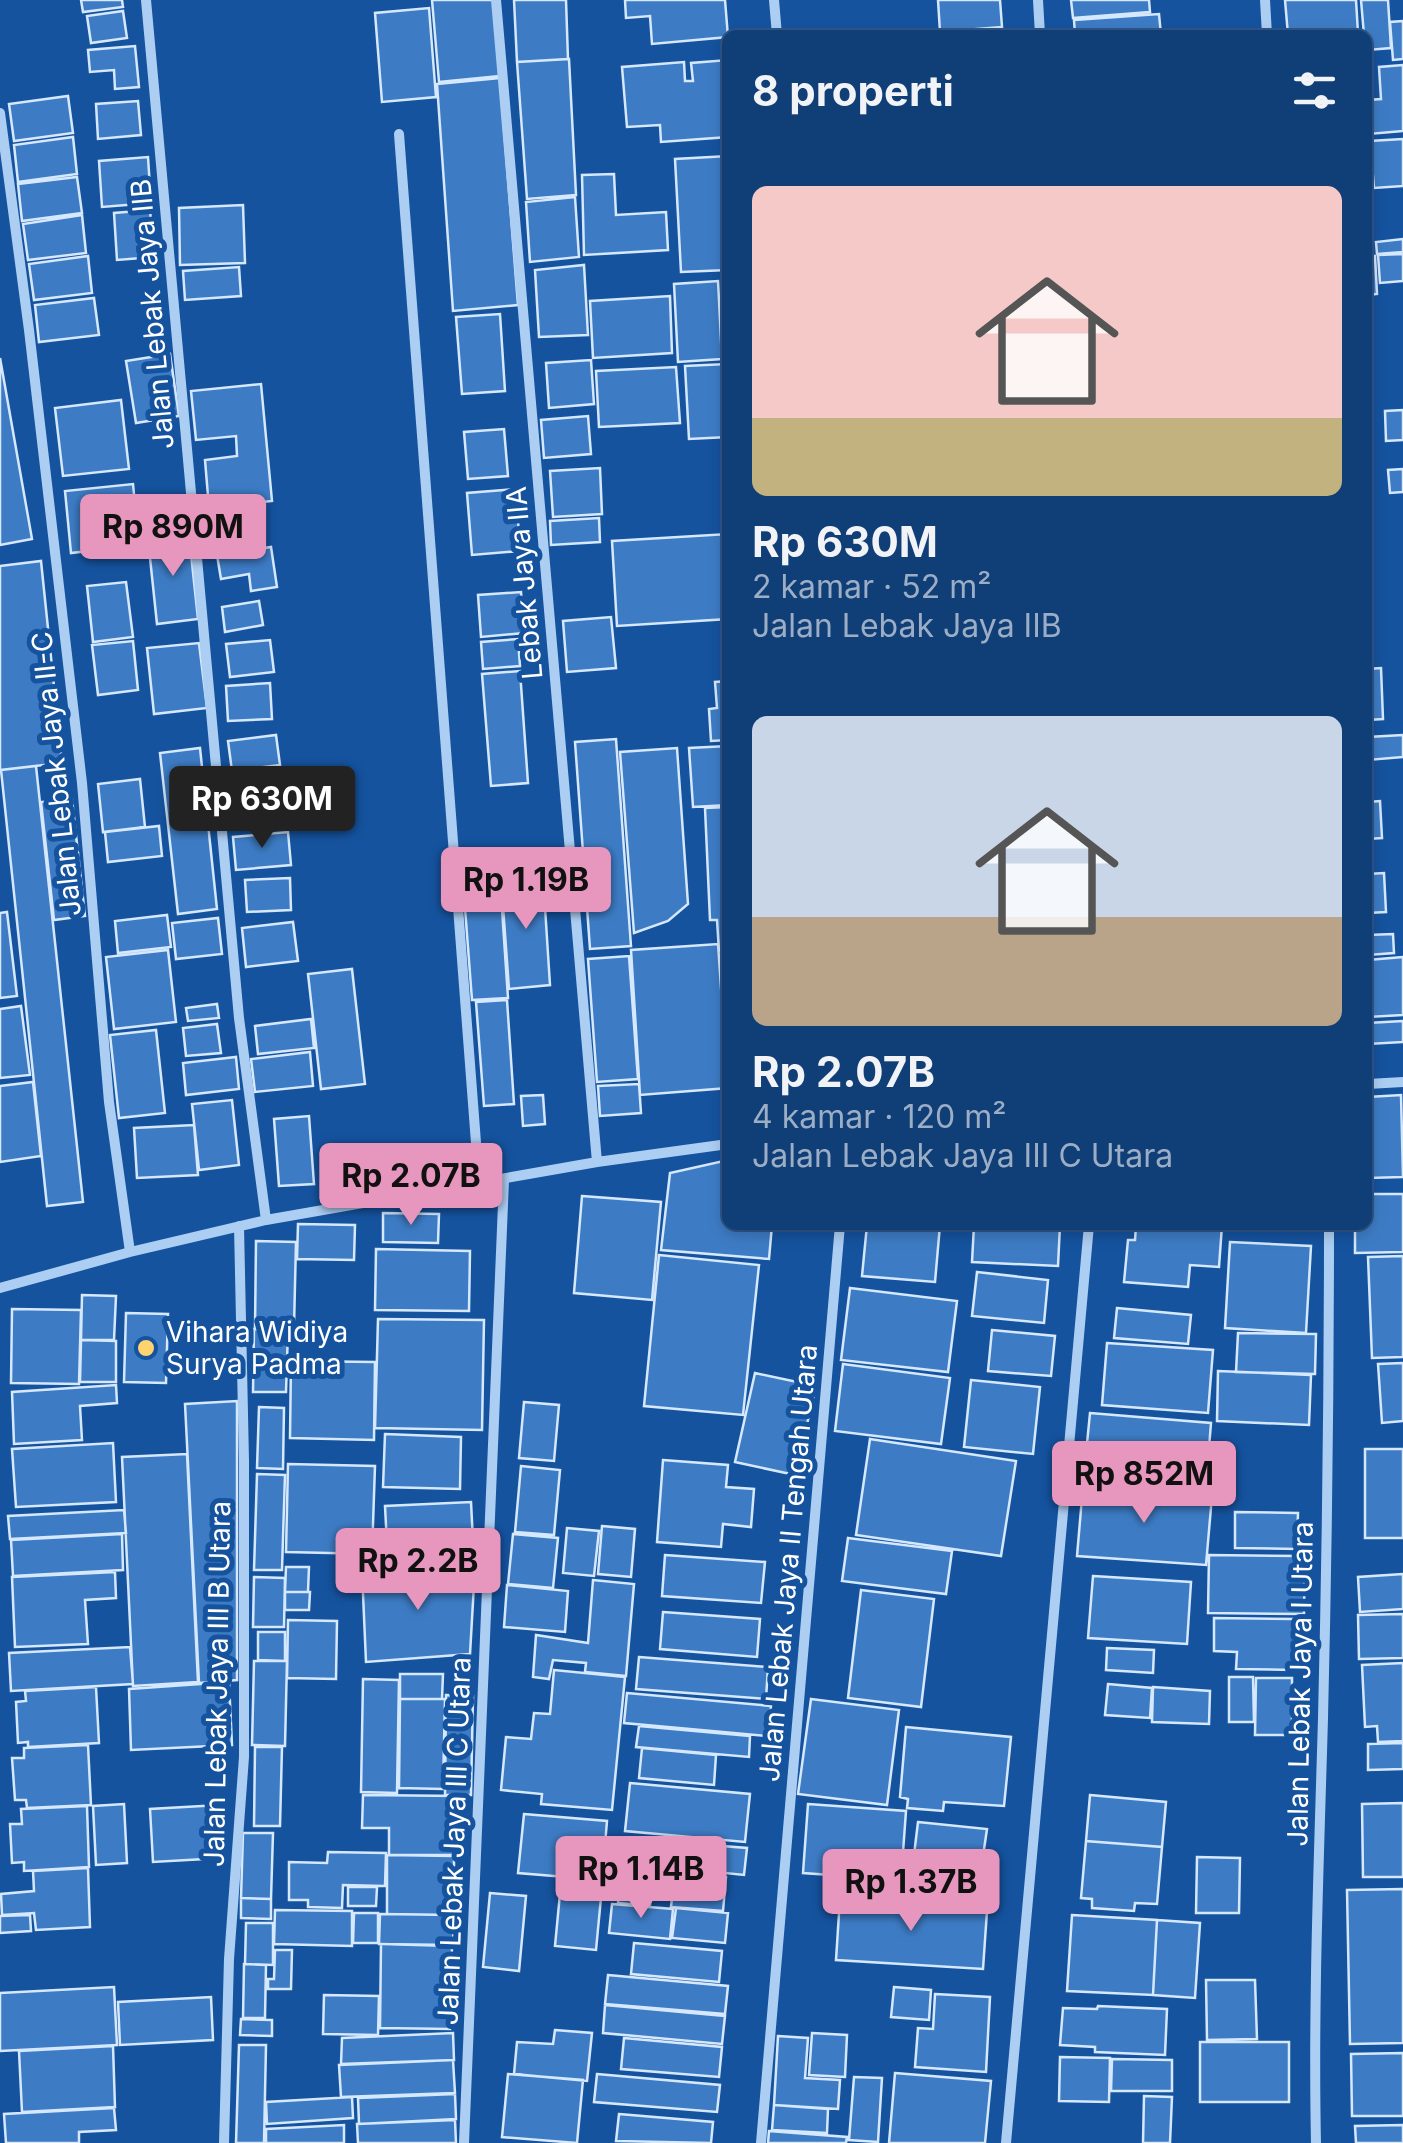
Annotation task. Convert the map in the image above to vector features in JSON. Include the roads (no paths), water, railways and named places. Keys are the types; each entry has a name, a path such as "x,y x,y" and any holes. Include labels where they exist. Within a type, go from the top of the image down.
{"street":[{"name":"Jalan Lebak Jaya IIB","path":"146,0 240,1018 266,1220"},
{"name":"Lebak Jaya IIA","path":"496,0 597,1162"},
{"path":"774,0 777,30"},
{"path":"1038,0 1040,30"},
{"path":"1265,0 1266,30"},
{"name":"Jalan Lebak Jaya II-C","path":"0,113 82,783 109,1102 130,1252"},
{"path":"399,134 479,1182"},
{"path":"1372,1084 1403,1082"},
{"path":"0,1288 266,1220 597,1162 722,1145"},
{"name":"Jalan Lebak Jaya III C Utara","path":"464,2143 504,1180"},
{"name":"Jalan Lebak Jaya III B Utara","path":"224,2143 245,1702 239,1226"},
{"name":"Jalan Lebak Jaya II Tengah Utara","path":"761,2143 840,1230"},
{"path":"1006,2143 1089,1230"},
{"name":"Jalan Lebak Jaya I Utara","path":"1316,2143 1314,2037 1324,1661 1329,1230"}],"place":[{"name":"Vihara Widiya Surya Padma","path":"146,1348"}]}
